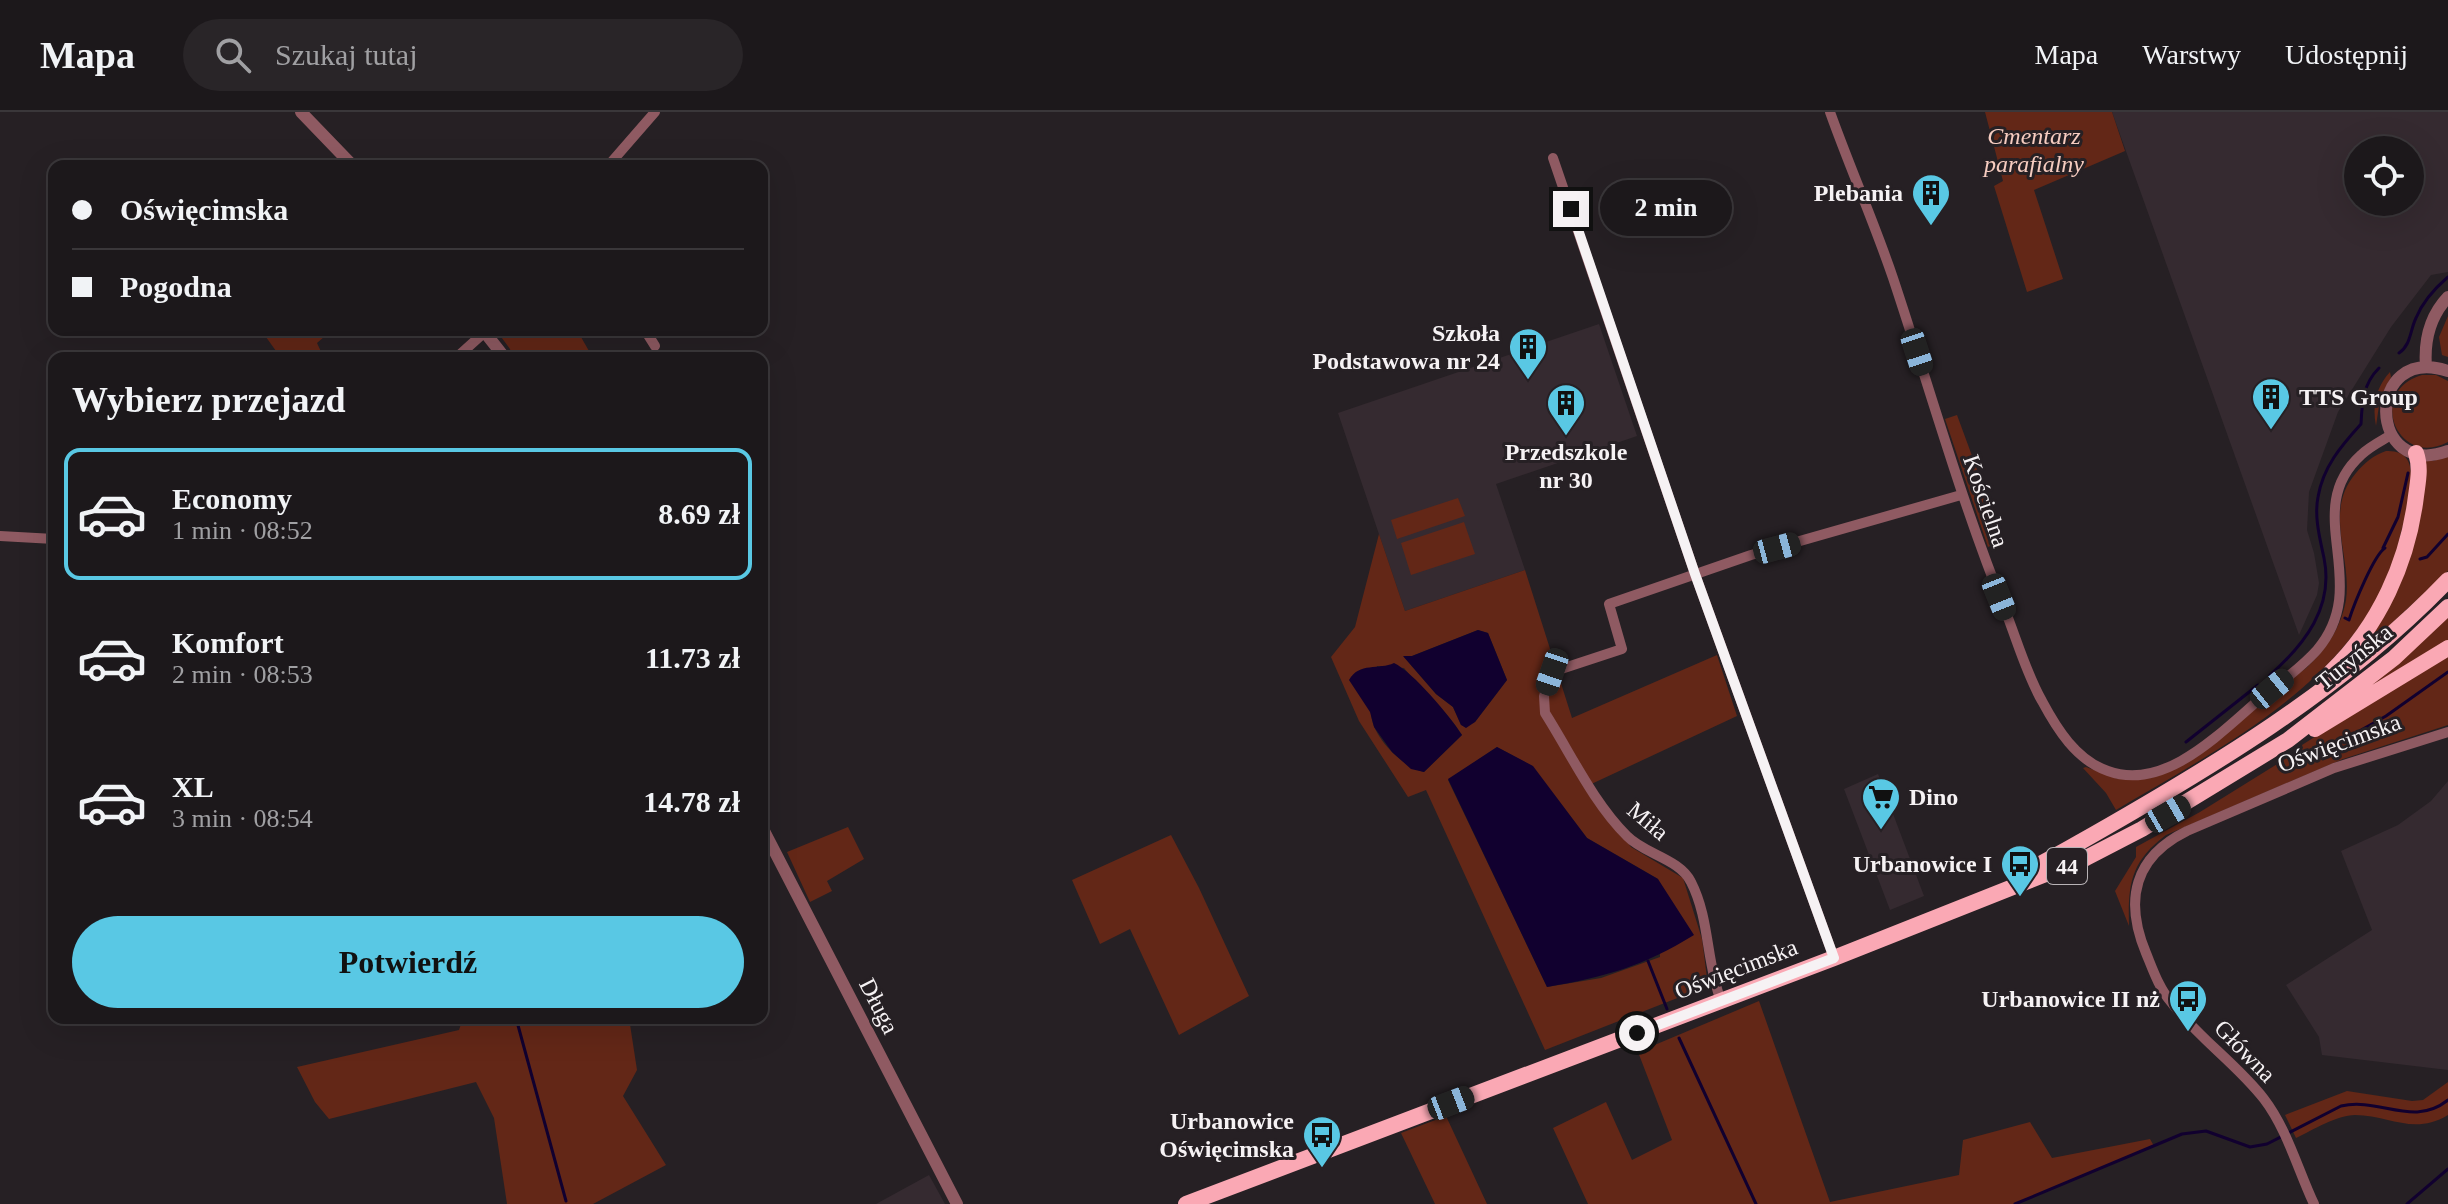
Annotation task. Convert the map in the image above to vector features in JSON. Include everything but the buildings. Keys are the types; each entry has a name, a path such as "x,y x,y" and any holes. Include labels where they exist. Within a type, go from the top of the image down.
{"highway":[{"path":"2292,708 2345,659 2376,616 2389,590 2402,562 2415,504 2419,469 2416,453"},
{"name":"Turyńska","path":"2292,708 2383,641 2448,580"},
{"name":"Turyńska","path":"2288,740 2394,658 2448,607"},
{"path":"2288,740 2324,725 2448,648"},
{"name":"Oświęcimska","path":"1988,895 2185,780 2292,708"},
{"name":"Oświęcimska","path":"1197,1202 1834,958 1988,895 2032,881 2115,844 2288,740"}],"street":[{"path":"301,112 347,160"},
{"path":"613,160 655,112"},
{"name":"Kościelna","path":"1830,112 1888,263 1961,495 2034,684 2057,725 2078,753 2095,766 2115,773 2142,774 2175,763 2207,743 2288,676 2323,641 2336,614 2341,588 2333,518 2338,491 2359,456 2391,435"},
{"path":"1553,158 1695,574 1834,958"},
{"path":"2426,367 2427,332 2433,317 2448,297"},
{"path":"462,352 480,336"},
{"path":"649,336 655,346"},
{"path":"2448,371 2426,367 2405,374 2389,391 2385,413 2391,435 2398,443 2416,453 2437,455 2448,451"},
{"path":"1695,574 1961,495"},
{"path":"0,536 48,539"},
{"name":"Miła","path":"1695,574 1609,604 1622,649 1552,672 1544,696 1545,713 1609,815 1629,838 1675,866 1691,881 1701,906 1712,975 1721,1001"},
{"name":"Oświęcimska","path":"2138,933 2134,900 2139,878 2153,855 2172,839 2324,772 2368,755 2448,732"},
{"name":"Długa","path":"768,839 957,1204"},
{"name":"Główna","path":"2138,933 2157,979 2171,1003 2265,1101 2314,1204"}],"shaded area":[{"path":"2112,112 2448,112 2448,272 2431,275 2391,327 2338,412 2309,492 2307,530 2319,583 2317,595 2299,635"},
{"path":"1599,324 1637,436 1496,484 1525,570 1405,611 1338,413"},
{"path":"1478,630 1488,633 1507,680 1475,722 1466,728 1461,725 1453,707 1436,694 1403,656 1412,656"},
{"path":"1394,663 1421,685 1462,735 1424,772 1411,769 1392,752 1374,727 1370,712 1349,680 1358,671"},
{"path":"1497,747 1533,766 1587,838 1658,879 1694,935 1624,969 1547,987 1448,779"},
{"path":"1878,774 1924,896 1890,910 1844,789"},
{"path":"2448,781 2448,1070 2322,1055 2319,1037 2286,985 2372,930 2341,851 2398,825 2431,801"},
{"path":"929,1175 945,1204 876,1204"}],"green space":[{"name":"Cmentarz parafialny","path":"1985,112 2112,112 2125,151 2034,190 2063,279 2027,292 1994,186 2003,181"},
{"path":"2448,316 2448,357 2442,355 2439,337"},
{"path":"265,336 325,336 317,343 321,352 277,352"},
{"path":"500,336 580,336 590,352 511,352"},
{"path":"2390,372 2391,377 2380,399 2376,426 2376,397"},
{"path":"2422,375 2436,375 2448,381 2448,442 2430,448 2415,445 2403,437 2395,425 2392,410 2395,396 2405,384"},
{"path":"1957,415 2003,540 1988,547 1945,419"},
{"path":"2386,451 2399,453 2407,459 2411,475 2410,496 2391,572 2366,617 2338,653 2271,713 2234,739 2116,810 2106,793 2083,768 2118,779 2152,778 2305,669 2320,654 2336,629 2346,600 2341,503 2346,488 2359,469"},
{"path":"2448,456 2448,571 2351,661 2418,514 2426,459 2433,461"},
{"path":"1458,498 1465,516 1397,539 1391,520"},
{"path":"1464,522 1475,554 1411,575 1401,543"},
{"path":"1379,534 1405,611 1525,570 1572,718 1717,655 1737,716 1585,787 1631,847 1683,878 1702,939 1708,986 1545,1050 1426,790 1408,797 1359,721 1331,657 1355,627","holes":["1478,630 1488,633 1507,680 1475,722 1461,725 1453,707 1436,694 1404,657","1377,666 1404,668 1462,735 1424,772 1415,769 1397,757 1376,731 1372,721","1497,747 1532,766 1587,838 1658,879 1660,957 1601,978 1547,987 1448,780"]},
{"path":"2448,615 2448,641 2349,704"},
{"path":"2448,652 2448,725 2343,759 2166,835 2138,865 2129,898 2129,926 2115,891 2136,857 2136,847 2200,812 2303,748 2302,745"},
{"path":"848,827 864,859 827,881 832,891 810,902 787,852"},
{"path":"1171,835 1249,996 1179,1035 1130,929 1100,944 1072,880"},
{"path":"1759,1001 1830,1202 1959,1175 1963,1140 2030,1122 2052,1158 2150,1139 2154,1146 2015,1204 1588,1204 1553,1128 1606,1102 1632,1160 1672,1140 1638,1052"},
{"path":"461,1024 630,1024 637,1070 623,1096 666,1165 593,1204 507,1204 494,1118 476,1082 329,1119 315,1102 297,1067 459,1030"},
{"path":"2448,1082 2448,1115 2424,1124 2355,1115 2341,1117 2296,1138 2285,1115 2347,1091 2423,1100"},
{"path":"1446,1116 1487,1204 1435,1204 1401,1133"}],"waterway":[{"path":"2399,353 2408,342 2422,306 2448,277"},
{"path":"2270,675 2295,651 2321,608 2326,576 2317,520 2320,486 2334,458 2361,424 2367,387 2379,368"},
{"path":"2383,548 2398,517 2408,473"},
{"path":"2420,559 2427,557 2448,534"},
{"path":"2345,618 2349,620 2370,570 2385,548"},
{"path":"2310,759 2386,716 2448,672"},
{"path":"2186,742 2258,685"},
{"path":"1648,961 1667,1009"},
{"path":"518,1024 566,1201"},
{"path":"1679,1038 1756,1204"},
{"path":"2015,1204 2182,1134 2206,1131 2250,1147 2267,1144 2341,1106 2369,1105 2409,1112 2435,1108 2448,1100"},
{"path":"2407,1204 2448,1169"}],"place":[{"name":"Plebania","path":"1931,227"},
{"name":"Szkoła Podstawowa nr 24","path":"1528,381"},
{"name":"TTS Group","path":"2271,431"},
{"name":"Przedszkole nr 30","path":"1566,437"},
{"name":"Dino","path":"1881,831"},
{"name":"Urbanowice I","path":"2020,898"},
{"name":"Urbanowice II nż","path":"2188,1033"},
{"name":"Urbanowice Oświęcimska","path":"1322,1169"}],"route":[{"path":"1571,209 1695,574 1834,958 1637,1033"}]}
